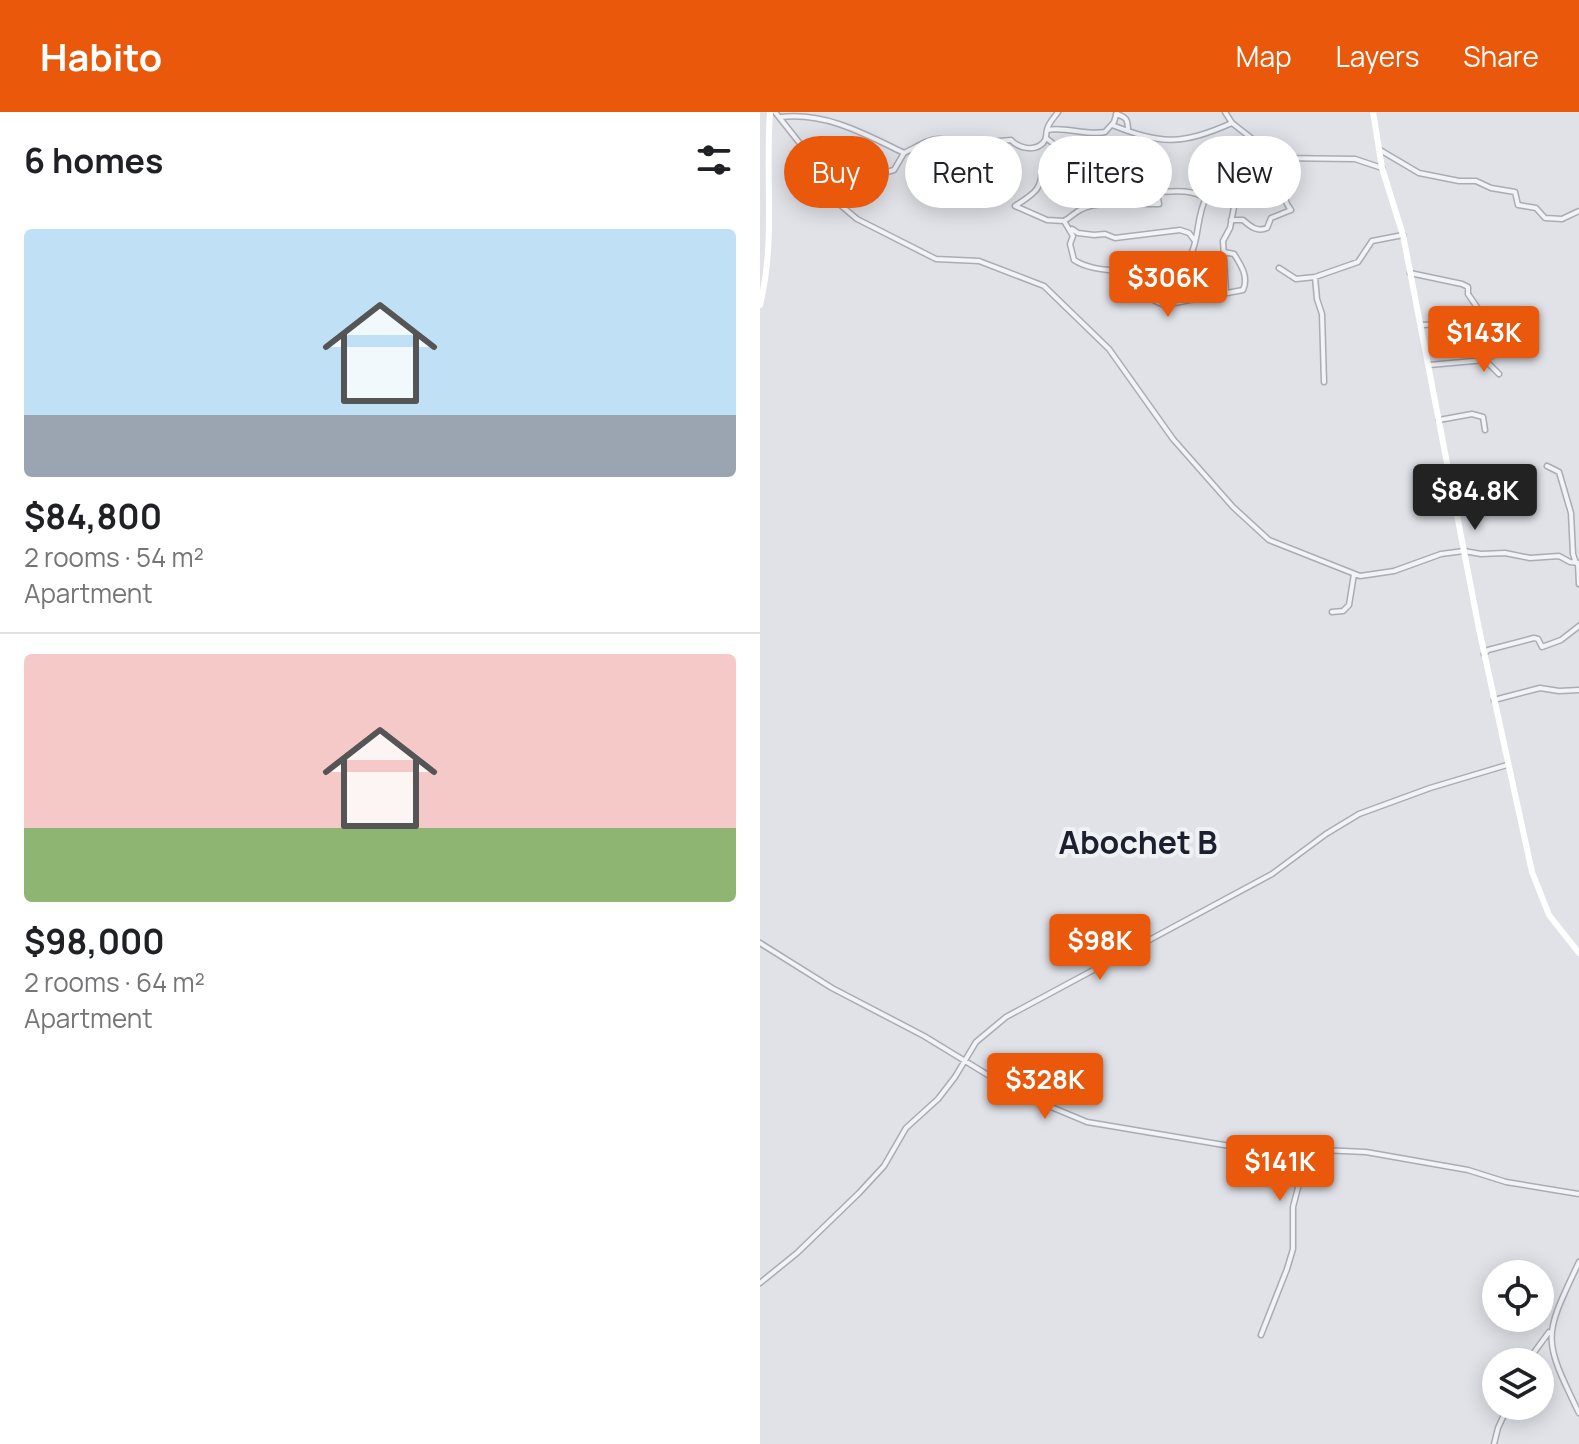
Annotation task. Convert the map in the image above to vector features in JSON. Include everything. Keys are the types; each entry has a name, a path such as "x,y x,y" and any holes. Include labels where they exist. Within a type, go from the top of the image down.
{"main road":[{"path":"760,305 771,236 768,142 773,112"},
{"path":"1373,112 1382,168 1403,235 1484,654 1538,893 1549,915 1579,953"}],"street":[{"path":"773,112 781,117 795,136"},
{"path":"1046,136 1058,112"},
{"path":"1225,112 1232,123 1249,136"},
{"path":"781,117 799,113 818,116 869,134 904,153"},
{"path":"1047,130 1099,134 1112,125 1117,113 1125,116 1128,131"},
{"path":"1112,125 1152,139 1179,141 1232,123"},
{"path":"889,171 894,170 904,153 929,139 940,137 970,147 985,142 1011,140 1016,145 1038,146"},
{"path":"1379,150 1419,173 1476,181 1491,188 1515,192 1518,205 1536,208 1545,218 1562,219 1579,211"},
{"path":"1301,158 1355,159 1382,168"},
{"path":"1038,188 1015,206 1047,220 1064,221 1078,210 1092,206 1124,202 1159,204 1157,192 1186,190 1206,198 1188,262 1188,273 1217,293"},
{"path":"843,208 857,219 928,255 945,261 979,261 1044,286 1109,349 1155,417 1249,523 1269,540 1354,574 1381,574 1441,554 1464,551 1530,558 1559,556 1578,563"},
{"path":"1226,292 1223,241 1230,228 1234,208"},
{"path":"1231,220 1243,220 1253,229 1262,230 1267,228 1271,218 1290,208"},
{"path":"1064,221 1078,233 1105,234 1115,238 1180,230 1189,233 1195,241"},
{"path":"1070,227 1074,260 1087,268 1122,269 1146,277 1155,301 1164,305 1241,291 1246,285 1244,272 1234,254 1224,252"},
{"path":"1279,268 1296,279 1315,277 1358,262 1372,241 1403,235"},
{"path":"1410,273 1468,287 1468,294 1479,310 1476,322 1421,325"},
{"path":"1315,277 1322,314 1324,382"},
{"path":"1429,365 1485,360 1503,349 1531,340"},
{"path":"1485,360 1499,374"},
{"path":"1439,420 1475,414 1483,417 1485,430"},
{"path":"1547,466 1559,472 1571,513 1573,554 1578,563 1579,584"},
{"path":"1332,612 1343,611 1349,605 1354,574"},
{"path":"1484,654 1497,647 1534,638 1542,647 1550,646 1579,626"},
{"path":"1494,700 1540,688 1579,690"},
{"path":"760,1283 797,1253 884,1166 906,1128 938,1099 966,1063 976,1042 1006,1017 1272,874 1359,814 1417,792 1507,765"},
{"path":"760,943 832,988 924,1036 966,1063 1032,1099 1087,1122 1230,1146 1366,1152 1579,1194"},
{"path":"1261,1335 1281,1291 1293,1249 1293,1207 1313,1148"},
{"path":"1554,1321 1579,1262"},
{"path":"1550,1332 1554,1359 1579,1413"},
{"path":"1494,1444 1502,1420"}],"district":[{"name":"Abochet B","path":"1138,843"}]}
